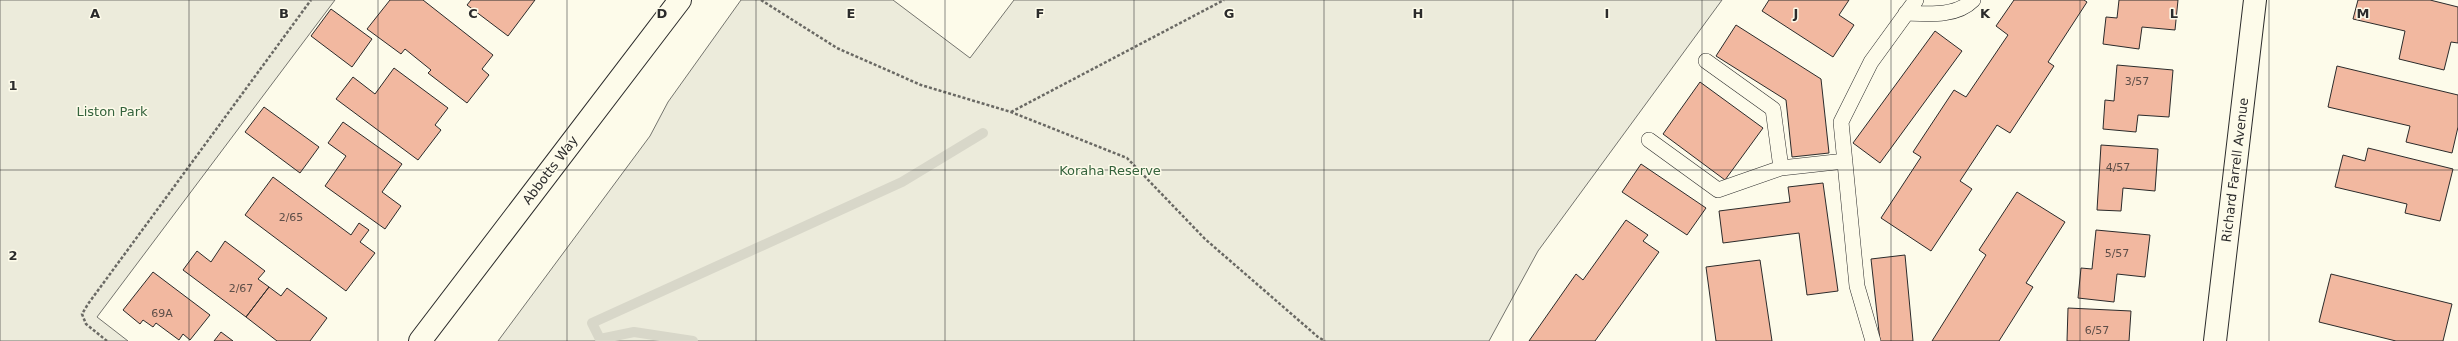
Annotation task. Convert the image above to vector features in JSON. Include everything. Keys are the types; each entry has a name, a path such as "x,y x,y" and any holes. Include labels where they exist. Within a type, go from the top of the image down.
{"main road":[{"name":"Abbotts Way","path":"420,341 680,0"},
{"name":"Richard Farrell Avenue","path":"2215,341 2255,0"}],"lane":[{"path":"1873,341 1857,286 1841,122 1872,62 1916,0"},
{"path":"1906,13 1929,14 1955,11 1967,6 1973,0"},
{"path":"1706,61 1774,109 1781,168"},
{"path":"1649,140 1718,190 1781,168 1845,161"}],"path":[{"path":"107,341 86,324 82,314 311,0"},
{"path":"761,0 837,48 921,85 1011,112 1127,158 1205,239 1245,272 1278,305 1325,341"},
{"path":"1011,112 1224,0"}],"green space":[{"name":"Liston Park","path":"0,0 335,0 97,317 128,341 0,341"},
{"name":"Koraha Reserve","path":"741,0 893,0 970,58 1014,0 1722,0 1538,251 1489,341 498,341 650,136 668,102"}],"building":[{"path":"390,0 423,0 493,55 482,69 489,75 467,103 428,73 431,70 405,49 401,54 367,29"},
{"path":"471,0 535,0 508,36 467,5"},
{"path":"1769,0 1849,0 1839,15 1854,25 1833,57 1762,11"},
{"path":"2014,0 2084,0 2087,2 2048,62 2054,66 2010,133 1997,125 1960,181 1972,189 1931,251 1881,218 1921,157 1913,152 1954,90 1966,97 2008,35 1996,26"},
{"path":"2119,0 2178,0 2175,30 2142,27 2139,49 2103,44 2106,17 2117,18"},
{"path":"2358,0 2430,0 2458,7 2458,43 2451,42 2444,70 2399,59 2405,31 2353,19"},
{"path":"331,9 372,39 352,67 311,36"},
{"path":"1736,25 1821,79 1829,153 1792,157 1786,100 1716,56"},
{"path":"1935,31 1962,51 1880,163 1853,143"},
{"path":"2117,65 2173,70 2169,117 2138,115 2136,132 2103,129 2105,100 2114,101"},
{"path":"2337,66 2458,95 2458,127 2452,153 2406,142 2410,126 2328,107"},
{"path":"394,68 448,108 435,125 441,130 418,160 336,99 353,77 375,94"},
{"path":"1700,82 1763,128 1725,180 1663,134"},
{"path":"264,107 319,147 300,173 245,132"},
{"path":"343,122 402,164 382,192 401,206 385,229 325,186 346,156 328,143"},
{"path":"2101,145 2158,149 2155,191 2123,188 2121,211 2097,210"},
{"path":"2368,148 2453,169 2440,221 2405,213 2407,204 2335,187 2343,155 2365,161"},
{"path":"1641,164 1706,208 1687,235 1622,192"},
{"path":"273,177 351,235 359,223 369,230 360,242 375,253 346,291 245,215"},
{"path":"1823,183 1838,291 1807,295 1799,233 1723,243 1719,211 1790,202 1788,187"},
{"path":"2017,192 2065,222 2026,283 2033,287 1999,341 1932,341 1986,255 1979,250"},
{"path":"1626,220 1648,235 1643,241 1659,252 1595,341 1529,341 1576,274 1583,280"},
{"path":"2096,230 2150,235 2145,277 2117,274 2114,302 2078,298 2081,268 2092,269"},
{"path":"225,241 265,271 258,279 269,287 246,317 183,270 197,251 211,262"},
{"path":"1905,255 1913,341 1880,341 1871,259"},
{"path":"1760,260 1772,341 1716,341 1706,267"},
{"path":"153,272 210,315 190,340 183,334 179,340 156,323 153,327 143,320 140,324 123,310"},
{"path":"2331,274 2452,304 2443,341 2396,341 2319,322"},
{"path":"269,287 281,296 287,288 327,318 310,341 277,341 246,317"},
{"path":"2068,308 2131,311 2129,341 2067,341"},
{"path":"221,332 233,341 214,341"}],"waterway":[{"path":"693,341 634,332 600,339 592,323 902,182 983,133"}]}
